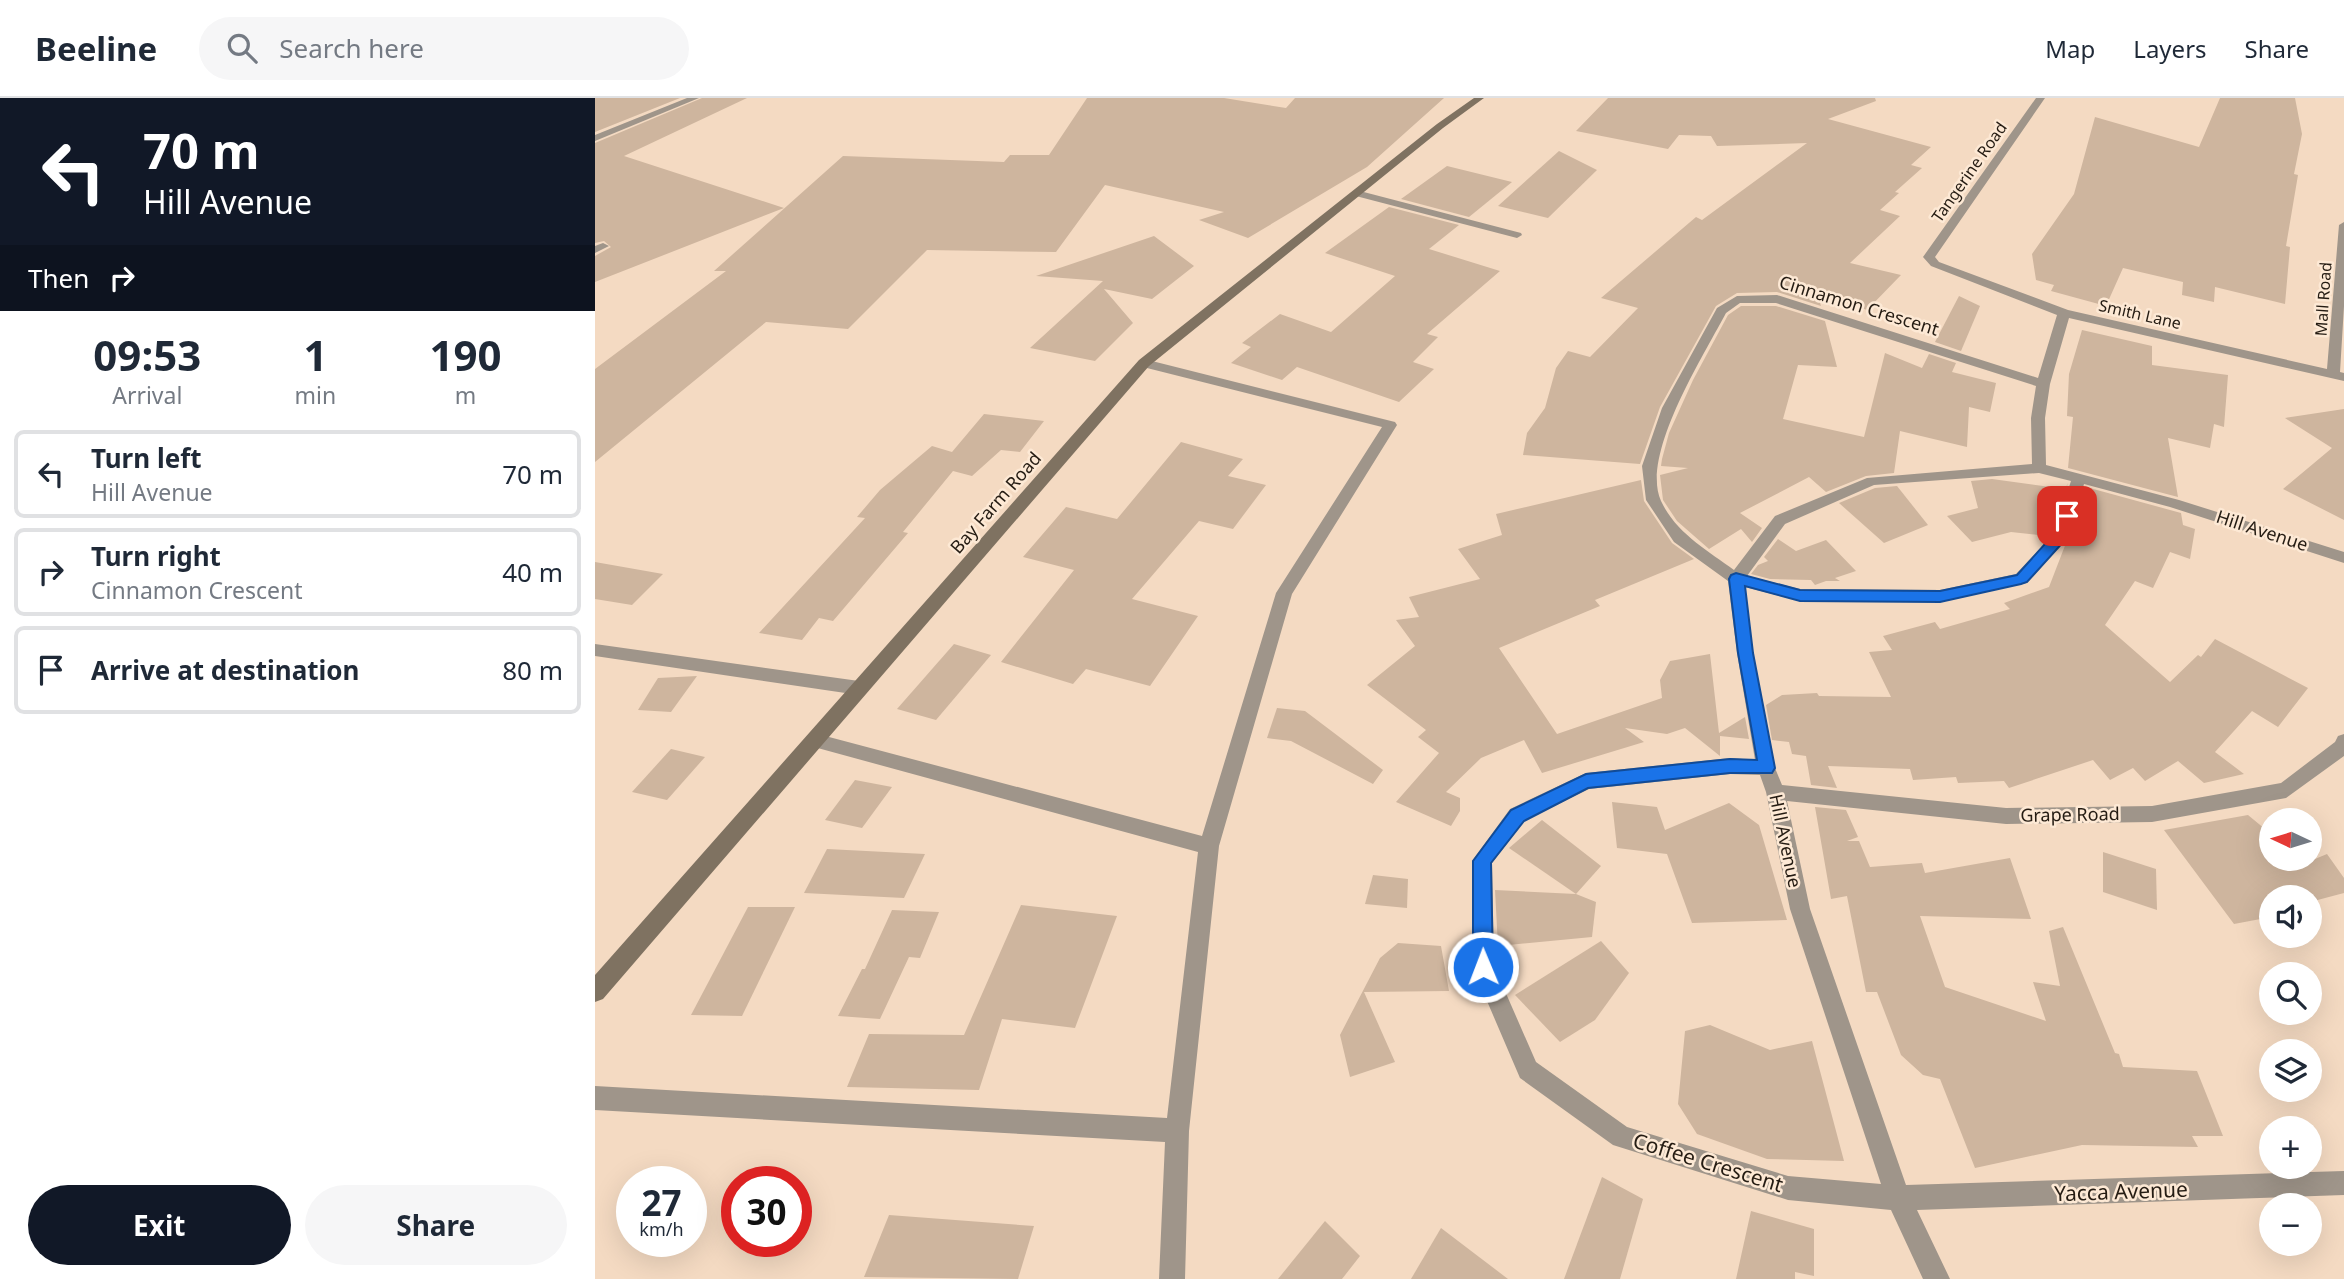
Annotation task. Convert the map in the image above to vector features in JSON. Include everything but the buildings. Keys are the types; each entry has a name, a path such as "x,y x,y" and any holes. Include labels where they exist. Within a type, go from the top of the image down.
{"street":[{"path":"595,138 695,98"},
{"name":"Bay Farm Road","path":"595,991 1144,363 1440,126 1480,98"},
{"name":"Tangerine Road","path":"1935,264 1929,257 2041,98"},
{"path":"1356,193 1517,234"},
{"name":"Mall Road","path":"2338,375 2344,225"},
{"name":"Smith Lane","path":"1935,264 2064,313 2338,375"},
{"name":"Cinnamon Crescent","path":"2042,384 1777,299 1737,300 1721,311 1669,408 1649,466 1653,500 1679,538 1736,579 1800,595 1940,596 2021,579 2061,536 2079,477"},
{"path":"2039,468 2038,418 2042,384 2064,313"},
{"path":"1144,363 1390,425 1284,593 1209,846 1177,1131 1172,1279"},
{"name":"Hill Avenue","path":"1937,1279 1898,1198 1800,909 1776,792 1766,768 1745,653 1736,579 1780,520 1871,481 2039,468 2174,503 2344,558"},
{"path":"595,650 859,688"},
{"path":"814,740 1209,846"},
{"name":"Grape Road","path":"1776,792 2006,816 2152,814 2285,790 2343,746 2344,741"},
{"name":"Coffee Crescent","path":"1766,768 1730,766 1586,781 1517,815 1482,861 1483,967 1528,1070 1621,1138 1788,1188 1898,1198"},
{"path":"595,1098 1177,1131"},
{"name":"Yacca Avenue","path":"1898,1198 2344,1183"}],"route":[{"path":"1483,967 1482,861 1517,815 1586,781 1730,766 1766,768 1745,653 1736,579 1800,595 1940,596 2021,579 2061,536 2067,516"}]}
